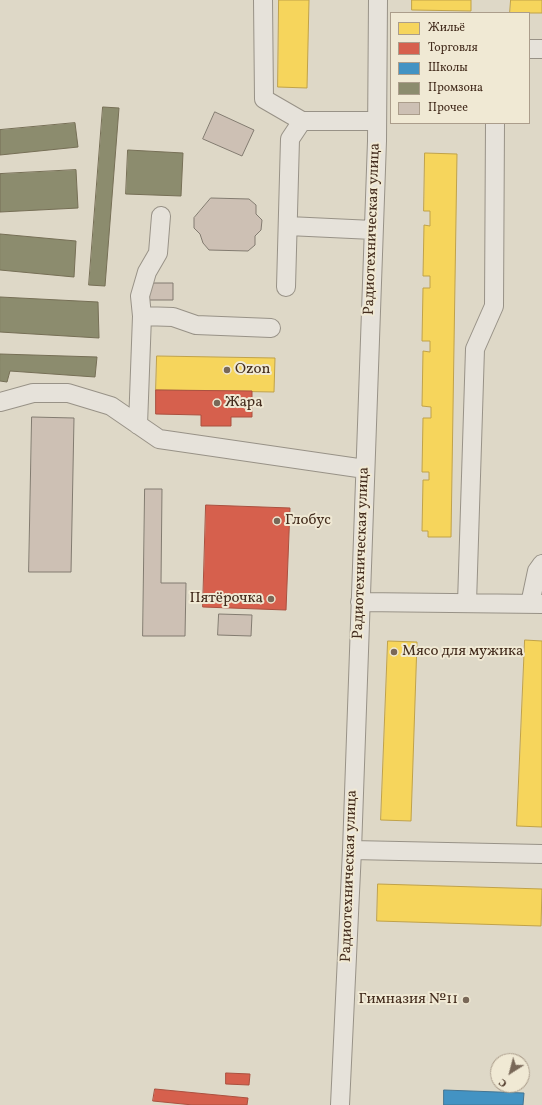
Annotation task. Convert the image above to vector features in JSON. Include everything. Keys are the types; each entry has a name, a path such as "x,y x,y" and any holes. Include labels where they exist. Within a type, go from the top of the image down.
{"street":[{"path":"263,0 264,99 302,121 377,122"},
{"name":"Радиотехническая улица","path":"340,1105 352,850 377,122 384,47 378,0"},
{"path":"530,49 542,49"},
{"path":"286,287 290,139 302,121"},
{"path":"467,603 475,349 494,306 495,124"},
{"path":"138,425 142,316 140,296 147,272 158,254 161,216"},
{"path":"288,226 373,230"},
{"path":"142,316 173,317 196,325 271,328"},
{"path":"0,402 33,393 68,393 111,406 159,439 365,469"},
{"path":"360,602 536,604 537,571 542,564"},
{"path":"352,850 542,854"}],"building: Жильё":[{"path":"279,0 309,0 307,88 278,87"},
{"path":"412,0 471,0 471,11 412,10"},
{"path":"511,0 542,0 542,13 510,12"},
{"path":"425,153 457,154 451,537 428,537 428,531 422,531 423,480 429,480 429,472 422,472 423,418 431,418 431,407 422,406 423,351 430,352 430,341 422,341 423,288 430,288 430,276 423,276 424,225 430,226 430,211 424,211"},
{"path":"157,356 275,358 274,392 156,390"},
{"path":"525,640 542,641 542,827 517,826"},
{"path":"388,641 417,642 411,821 381,820"},
{"path":"378,884 542,889 541,926 377,921"}],"building: Торговля":[{"path":"156,390 252,391 252,417 231,417 231,426 201,426 201,415 156,414"},
{"path":"206,505 290,508 286,610 203,607"},
{"path":"226,1073 250,1074 249,1085 226,1084"},
{"path":"155,1089 248,1098 247,1105 193,1105 153,1101"}],"building: Школы":[{"path":"444,1090 490,1092 490,1093 524,1093 523,1105 444,1105"}],"building: Промзона":[{"path":"103,107 119,108 105,286 89,285"},
{"path":"75,123 78,147 0,155 0,130"},
{"path":"128,150 183,153 181,196 126,194"},
{"path":"76,170 78,208 0,212 0,174"},
{"path":"0,234 76,241 74,277 0,270"},
{"path":"0,297 98,302 99,338 0,332"},
{"path":"0,354 97,357 95,377 10,371 7,382 0,381"}],"building: Прочее":[{"path":"215,112 254,130 242,156 203,139"},
{"path":"211,198 249,199 256,205 256,214 262,220 261,230 255,236 255,245 248,251 209,250 203,243 200,234 194,228 194,218"},
{"path":"149,283 173,283 173,300 148,300"},
{"path":"32,417 74,418 71,572 29,572"},
{"path":"145,489 162,489 161,583 186,583 185,636 143,636"},
{"path":"219,614 252,615 251,636 218,635"}],"place":[{"name":"Ozon","path":"227,370"},
{"name":"Жара","path":"217,403"},
{"name":"Глобус","path":"277,521"},
{"name":"Пятёрочка","path":"271,599"},
{"name":"Мясо для мужика","path":"394,652"},
{"name":"Гимназия №11","path":"466,1000"}]}
